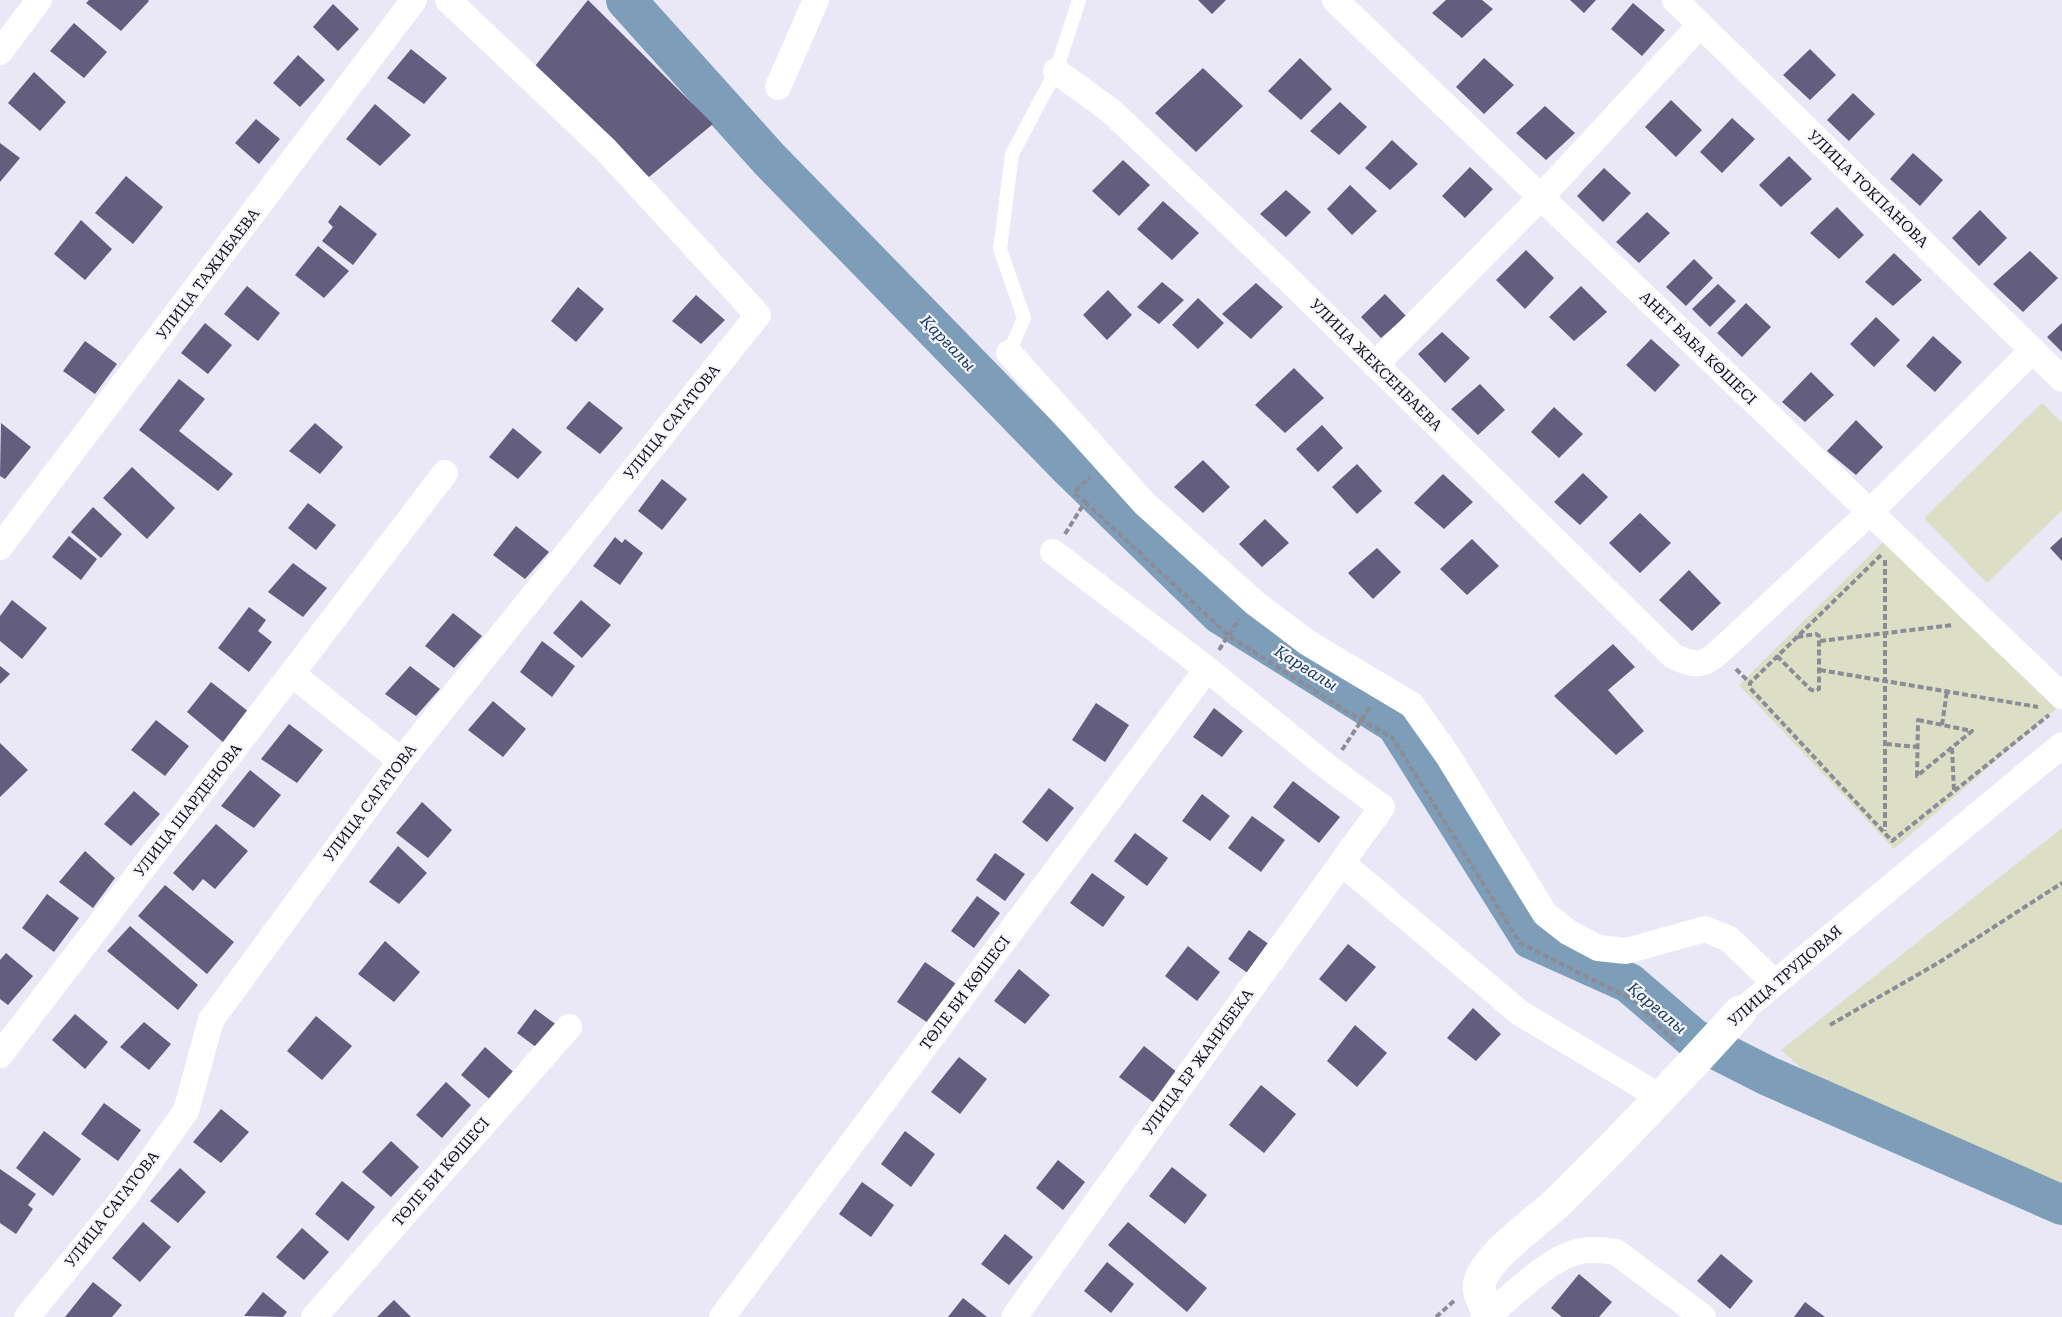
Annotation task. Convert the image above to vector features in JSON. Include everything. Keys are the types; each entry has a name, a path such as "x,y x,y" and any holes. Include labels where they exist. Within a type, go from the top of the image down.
{"street":[{"path":"0,52 39,0"},
{"name":"УЛИЦА ТАЖИБАЕВА","path":"0,547 414,0"},
{"name":"УЛИЦА САГАТОВА","path":"27,1317 127,1194 186,1111 211,1020 400,761 758,315 606,150 448,0"},
{"path":"778,87 816,0"},
{"name":"АНЕТ БАБА КӨШЕСІ","path":"1335,0 1870,512 2051,704"},
{"name":"УЛИЦА ТОКПАНОВА","path":"1674,0 2062,378"},
{"path":"1375,365 1541,197 1700,25"},
{"name":"УЛИЦА ЖЕКСЕНБАЕВА","path":"1056,70 1111,111 1278,269 1673,656 1692,665 1710,660 1870,512"},
{"path":"1870,512 2032,350"},
{"path":"1009,353 1143,503 1255,603 1308,643 1412,705 1448,756 1545,914 1568,932 1598,948 1626,951 1705,929 1730,939 1775,983"},
{"name":"УЛИЦА ШАРДЕНОВА","path":"0,1055 446,473"},
{"path":"1053,552 1207,669 1329,768"},
{"name":"ТӨЛЕ БИ КӨШЕСІ","path":"722,1317 1207,669"},
{"path":"292,674 400,761"},
{"name":"УЛИЦА ТРУДОВАЯ","path":"1488,1315 1479,1285 1491,1262 1559,1201 1740,1012 2062,745"},
{"name":"УЛИЦА ЕР ЖАНИБЕКА","path":"1014,1317 1382,807 1329,768"},
{"path":"1342,863 1520,1013 1660,1097"},
{"name":"ТӨЛЕ БИ КӨШЕСІ","path":"314,1317 569,1027"},
{"path":"1488,1315 1544,1269 1574,1253 1605,1250 1616,1252 1703,1317"}],"lane":[{"path":"1009,353 1024,318 1000,249 1012,154 1056,70 1079,0"}],"path":[{"path":"1093,474 1074,493 1229,636 1362,721 1392,737 1520,943 1633,1000 1696,1060"},
{"path":"1053,552 1085,502"},
{"path":"1820,670 1886,681 1947,691 2051,704 2048,718 1892,841 1750,688 1750,683 1885,552 1886,681 1886,832"},
{"path":"1229,636 1239,619"},
{"path":"1820,641 1953,625"},
{"path":"1777,656 1810,689 1814,691 1819,689 1819,636 1815,634 1797,637"},
{"path":"1942,725 1947,691"},
{"path":"1329,768 1375,699"},
{"path":"1918,720 1942,725 1972,731 1917,776 1918,720"},
{"path":"1886,744 1917,747"},
{"path":"1952,748 1954,792"},
{"path":"1830,1025 1938,963 2062,883"}],"green space":[{"path":"2042,403 2062,423 2062,510 1987,583 1924,518"},
{"path":"1884,541 2056,709 1894,849 1739,685"},
{"path":"2062,828 2062,1189 1848,1099 1809,1075 1781,1050"}],"building":[{"path":"89,0 149,1 121,31 86,3"},
{"path":"588,0 713,124 649,177 531,71"},
{"path":"1198,0 1226,0 1212,14"},
{"path":"1446,0 1482,0 1493,9 1462,38 1432,13"},
{"path":"1570,0 1596,0 1584,13"},
{"path":"1633,3 1665,30 1642,56 1611,29"},
{"path":"333,4 359,29 338,51 313,27"},
{"path":"74,23 107,52 84,78 50,51"},
{"path":"411,49 447,78 424,104 387,78"},
{"path":"1810,49 1836,75 1810,100 1783,75"},
{"path":"298,55 325,80 300,107 273,83"},
{"path":"1300,58 1332,89 1301,120 1268,91"},
{"path":"1484,58 1514,85 1484,114 1456,87"},
{"path":"1203,68 1243,106 1196,152 1155,113"},
{"path":"34,72 66,102 40,131 8,103"},
{"path":"1853,93 1875,114 1849,141 1827,120"},
{"path":"1671,100 1702,130 1676,157 1645,127"},
{"path":"1340,102 1367,127 1339,155 1310,131"},
{"path":"375,104 411,135 380,166 346,139"},
{"path":"1545,106 1575,133 1546,160 1516,133"},
{"path":"1732,118 1755,139 1722,173 1700,152"},
{"path":"256,119 280,139 259,164 235,143"},
{"path":"1392,140 1418,164 1390,190 1365,168"},
{"path":"0,143 20,158 0,182"},
{"path":"1913,153 1943,180 1920,206 1890,179"},
{"path":"1789,156 1812,179 1781,207 1759,185"},
{"path":"1123,160 1150,185 1119,216 1092,191"},
{"path":"1470,167 1493,189 1465,218 1442,196"},
{"path":"1604,168 1631,193 1603,222 1577,196"},
{"path":"126,176 163,207 133,244 95,213"},
{"path":"1350,185 1377,211 1352,235 1327,209"},
{"path":"1286,190 1311,212 1286,237 1260,214"},
{"path":"1163,201 1199,233 1172,260 1137,229"},
{"path":"340,205 377,234 353,265 322,241 333,227 328,222"},
{"path":"1837,207 1864,235 1839,259 1810,233"},
{"path":"1980,210 2007,238 1979,266 1952,238"},
{"path":"1647,212 1670,233 1639,263 1616,242"},
{"path":"81,220 112,249 85,280 54,254"},
{"path":"318,246 349,271 324,298 295,275"},
{"path":"1526,250 1554,278 1525,309 1496,280"},
{"path":"2030,251 2058,278 2023,312 1993,284"},
{"path":"1894,253 1922,280 1893,306 1865,282"},
{"path":"1694,259 1713,278 1686,306 1666,287"},
{"path":"1162,282 1184,300 1159,324 1137,307"},
{"path":"1256,283 1283,307 1251,339 1222,314"},
{"path":"1718,284 1736,301 1710,327 1692,309"},
{"path":"247,286 280,313 258,341 224,314"},
{"path":"1581,286 1607,312 1574,341 1549,317"},
{"path":"578,287 604,309 576,342 551,321"},
{"path":"1108,290 1132,315 1107,340 1083,315"},
{"path":"1385,294 1406,316 1381,338 1361,317"},
{"path":"696,295 725,320 701,344 672,321"},
{"path":"1198,298 1224,323 1198,349 1172,325"},
{"path":"1746,303 1771,327 1742,357 1717,333"},
{"path":"1876,317 1900,340 1874,367 1850,344"},
{"path":"205,323 232,345 208,374 181,353"},
{"path":"2062,323 2062,352 2047,337"},
{"path":"1442,332 1470,358 1445,383 1418,354"},
{"path":"1933,336 1962,362 1935,392 1906,366"},
{"path":"1651,339 1680,365 1655,392 1626,365"},
{"path":"85,341 117,364 95,394 63,371"},
{"path":"1294,368 1324,398 1285,433 1255,405"},
{"path":"1811,372 1834,395 1805,422 1782,402"},
{"path":"179,379 205,399 179,431 233,474 218,491 139,430"},
{"path":"1480,384 1505,410 1478,435 1451,409"},
{"path":"589,401 623,428 600,454 566,428"},
{"path":"1554,407 1583,434 1559,458 1531,432"},
{"path":"1856,420 1883,447 1856,475 1827,451"},
{"path":"1,423 31,447 5,479 0,476"},
{"path":"315,423 343,447 320,474 289,451"},
{"path":"1322,425 1343,448 1318,472 1296,449"},
{"path":"513,428 542,452 518,479 489,457"},
{"path":"1203,460 1230,487 1203,513 1174,487"},
{"path":"1357,464 1382,491 1357,514 1332,487"},
{"path":"132,467 175,508 147,539 103,498"},
{"path":"1583,473 1608,497 1580,525 1554,502"},
{"path":"1443,474 1473,502 1444,529 1414,503"},
{"path":"662,479 687,499 662,530 638,511"},
{"path":"308,503 336,525 316,550 288,528"},
{"path":"93,507 122,534 101,558 71,532"},
{"path":"1640,513 1671,543 1640,573 1609,543"},
{"path":"1265,519 1289,543 1262,567 1239,544"},
{"path":"516,526 549,552 525,579 493,555"},
{"path":"69,536 97,559 81,580 52,557"},
{"path":"615,537 622,543 625,539 643,553 620,585 593,566"},
{"path":"2062,537 2062,561 2050,548"},
{"path":"1472,539 1499,566 1467,595 1440,569"},
{"path":"1377,548 1401,572 1373,599 1348,573"},
{"path":"293,563 327,588 303,617 268,592"},
{"path":"1689,570 1721,603 1692,631 1659,600"},
{"path":"12,600 47,628 22,659 0,641 0,616"},
{"path":"581,600 611,625 582,658 553,633"},
{"path":"249,607 266,620 258,631 272,642 249,672 218,648"},
{"path":"453,613 482,636 454,668 425,646"},
{"path":"542,641 575,666 552,697 520,672"},
{"path":"1613,644 1635,667 1608,690 1644,731 1616,755 1554,696"},
{"path":"0,666 10,674 0,684"},
{"path":"410,666 440,689 416,716 385,694"},
{"path":"211,682 249,712 224,743 187,712"},
{"path":"493,701 526,729 503,757 468,730"},
{"path":"1096,703 1129,725 1105,762 1072,740"},
{"path":"1214,708 1243,731 1222,757 1193,737"},
{"path":"156,720 189,746 165,776 131,750"},
{"path":"289,724 323,750 297,783 261,759"},
{"path":"0,743 28,770 0,797"},
{"path":"250,770 281,795 254,828 221,806"},
{"path":"1293,781 1340,817 1319,843 1273,807"},
{"path":"1049,788 1074,808 1047,842 1022,822"},
{"path":"134,791 160,814 131,846 104,824"},
{"path":"1202,794 1230,816 1210,841 1182,821"},
{"path":"422,802 452,830 428,858 396,833"},
{"path":"1252,816 1285,840 1261,872 1228,848"},
{"path":"216,824 248,851 215,889 203,879 193,891 173,873"},
{"path":"1135,833 1168,858 1147,886 1114,861"},
{"path":"398,846 427,873 399,904 369,882"},
{"path":"85,851 115,878 93,908 59,882"},
{"path":"995,853 1025,874 1005,901 976,880"},
{"path":"1092,873 1125,897 1103,927 1070,903"},
{"path":"165,885 234,942 207,974 138,916"},
{"path":"47,894 79,918 54,952 22,928"},
{"path":"977,896 1000,913 974,948 951,931"},
{"path":"130,926 198,985 178,1010 107,951"},
{"path":"1249,930 1270,945 1249,974 1228,959"},
{"path":"385,941 420,972 394,1002 358,974"},
{"path":"1348,944 1376,967 1346,1002 1319,979"},
{"path":"1188,946 1220,972 1197,1001 1165,976"},
{"path":"6,953 33,976 8,1005 0,999 0,960"},
{"path":"925,962 959,986 931,1025 897,1002"},
{"path":"1019,969 1050,995 1025,1024 994,1001"},
{"path":"1473,1008 1501,1034 1476,1061 1447,1038"},
{"path":"535,1009 558,1026 540,1050 517,1033"},
{"path":"75,1014 108,1042 85,1069 52,1040"},
{"path":"316,1016 352,1046 322,1080 287,1051"},
{"path":"144,1022 171,1044 149,1070 120,1047"},
{"path":"1355,1025 1387,1053 1357,1087 1327,1061"},
{"path":"1144,1046 1178,1073 1153,1102 1119,1077"},
{"path":"485,1047 517,1075 493,1102 461,1075"},
{"path":"959,1057 987,1079 960,1114 931,1092"},
{"path":"446,1082 471,1105 442,1138 416,1115"},
{"path":"1261,1085 1296,1114 1264,1153 1229,1125"},
{"path":"104,1103 141,1130 118,1161 81,1134"},
{"path":"221,1109 249,1132 221,1163 193,1142"},
{"path":"44,1131 81,1159 53,1196 16,1168"},
{"path":"905,1131 935,1154 911,1187 881,1164"},
{"path":"391,1141 419,1167 391,1197 362,1172"},
{"path":"1058,1160 1085,1182 1063,1210 1036,1188"},
{"path":"1172,1167 1207,1195 1185,1224 1149,1196"},
{"path":"180,1168 206,1192 178,1223 150,1201"},
{"path":"0,1169 36,1194 28,1205 33,1209 16,1234 0,1223"},
{"path":"342,1181 375,1207 348,1241 315,1214"},
{"path":"862,1182 894,1205 871,1237 839,1214"},
{"path":"143,1222 171,1247 140,1282 112,1258"},
{"path":"1128,1222 1207,1288 1187,1312 1108,1245"},
{"path":"302,1228 329,1252 304,1280 276,1257"},
{"path":"1005,1234 1033,1257 1009,1285 981,1264"},
{"path":"1721,1254 1753,1281 1730,1309 1697,1281"},
{"path":"1107,1262 1134,1284 1111,1313 1084,1291"},
{"path":"1579,1274 1612,1302 1599,1317 1562,1317 1551,1308"},
{"path":"93,1282 122,1305 112,1317 65,1317"},
{"path":"263,1292 287,1312 283,1317 244,1316"},
{"path":"963,1298 987,1317 948,1317"},
{"path":"394,1300 411,1317 377,1317"},
{"path":"1805,1302 1825,1317 1794,1317"}],"waterway":[{"name":"Қарғалы","path":"626,0 769,159 1070,468 1220,614 1396,724 1531,939 1629,983 1693,1038 1768,1076 2062,1205"}]}
